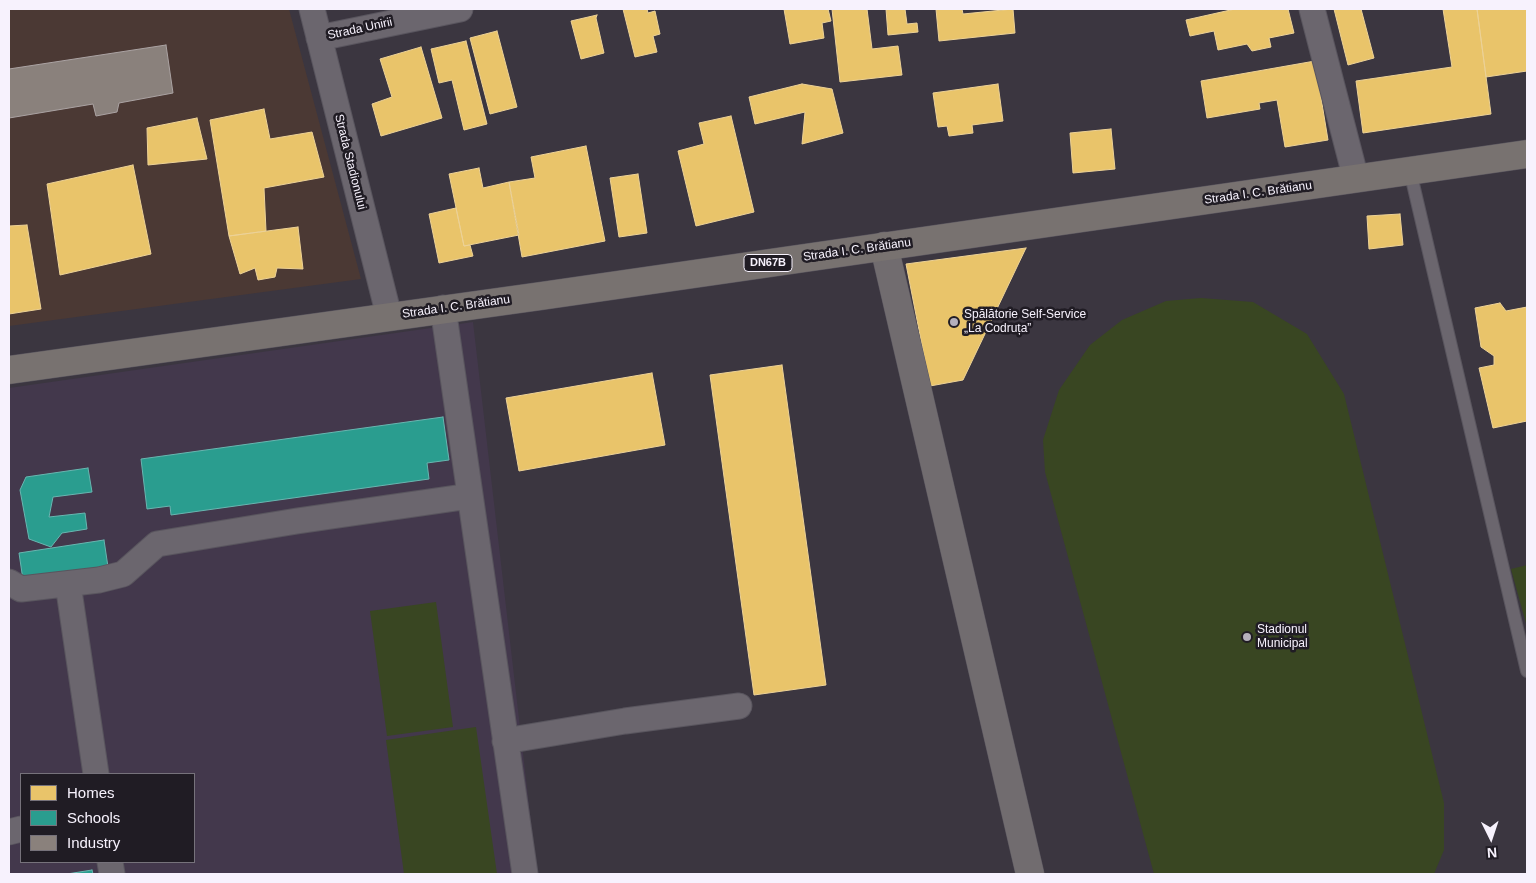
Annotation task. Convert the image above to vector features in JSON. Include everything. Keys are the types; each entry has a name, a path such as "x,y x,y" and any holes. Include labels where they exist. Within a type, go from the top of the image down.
{"main road":[{"name":"Strada I. C. Brătianu","path":"9,370 1527,154"}],"street":[{"name":"Strada Stadionului","path":"312,9 388,316"},
{"name":"Strada Unirii","path":"319,38 460,9"},
{"path":"1312,9 1356,179"},
{"path":"884,246 1030,874"},
{"path":"443,308 525,874"},
{"path":"9,582 21,589 99,580 123,574 157,544 297,521 470,496"},
{"path":"68,584 96,773"},
{"path":"505,740 625,721 739,706"}],"lane":[{"path":"1410,171 1527,671"}],"shaded area":[{"path":"9,9 289,9 361,279 9,326"},
{"path":"473,322 537,874 9,874 9,388"}],"green space":[{"name":"Stadionul Municipal","path":"1201,298 1253,302 1307,334 1344,394 1444,803 1444,850 1434,874 1154,874 1045,472 1043,440 1059,390 1090,345 1122,320 1166,301"},
{"path":"1527,565 1527,627 1511,569"},
{"path":"436,602 453,727 387,736 370,611"},
{"path":"476,727 497,874 404,874 386,740"}],"building: Homes":[{"path":"623,9 647,9 648,13 655,11 660,34 653,36 657,52 635,57"},
{"path":"784,9 828,9 831,21 822,23 824,38 790,44"},
{"path":"832,9 867,9 872,49 898,46 902,75 840,82"},
{"path":"886,9 905,9 907,24 917,23 918,32 888,35"},
{"path":"936,9 962,9 963,14 1013,9 1015,33 939,41"},
{"path":"1235,9 1288,9 1294,33 1269,38 1271,47 1252,51 1247,44 1218,50 1214,31 1190,36 1186,20"},
{"path":"1334,9 1361,9 1374,58 1348,65"},
{"path":"1443,9 1477,9 1491,114 1363,133 1356,81 1452,67"},
{"path":"1477,9 1527,9 1527,71 1486,77"},
{"path":"597,15 596,18 604,53 581,59 571,21"},
{"path":"497,31 517,107 490,114 470,38"},
{"path":"466,41 487,124 464,130 452,80 439,83 431,49"},
{"path":"421,47 442,118 381,136 372,104 392,97 380,59"},
{"path":"1315,61 1328,140 1285,147 1277,100 1259,103 1260,109 1207,118 1201,81"},
{"path":"802,84 832,89 843,133 802,144 805,112 755,124 749,97"},
{"path":"998,84 1003,121 972,125 973,133 949,136 947,126 938,127 933,93"},
{"path":"264,109 270,139 312,132 324,177 264,188 266,231 229,236 210,120"},
{"path":"731,116 754,212 696,226 678,151 704,144 699,123"},
{"path":"197,118 207,159 148,165 147,128"},
{"path":"1111,129 1115,169 1073,173 1070,133"},
{"path":"586,146 605,241 522,257 509,182 535,178 531,157"},
{"path":"133,165 151,254 60,275 47,184"},
{"path":"479,168 483,188 509,182 519,235 464,246 449,174"},
{"path":"638,174 647,233 619,237 610,178"},
{"path":"456,208 464,246 470,245 473,256 439,263 429,214"},
{"path":"1400,214 1403,245 1369,249 1367,216"},
{"path":"27,225 41,309 9,314 9,226"},
{"path":"298,227 303,269 277,268 275,277 258,280 255,268 240,274 229,236"},
{"name":"Spălătorie Self-Service „La Codruța”","path":"1026,248 963,380 930,386 906,264"},
{"path":"1500,303 1506,311 1527,307 1527,421 1493,428 1479,368 1494,365 1494,356 1481,347 1475,308"},
{"path":"782,365 826,685 754,695 710,375"},
{"path":"652,373 665,445 519,471 506,398"}],"building: Schools":[{"path":"443,417 449,460 427,463 429,479 171,515 170,506 147,509 141,459"},
{"path":"88,468 92,492 53,497 49,517 85,513 87,529 62,533 51,547 29,539 20,490 26,477"},
{"path":"104,540 108,567 23,580 19,553"},
{"path":"92,870 93,874 67,874"}],"building: Industry":[{"path":"166,45 173,93 119,103 117,112 96,116 93,104 9,118 9,69"}],"place":[{"name":"Spălătorie Self-Service „La Codruța”","path":"954,322"},
{"name":"Stadionul Municipal","path":"1247,637"}]}
